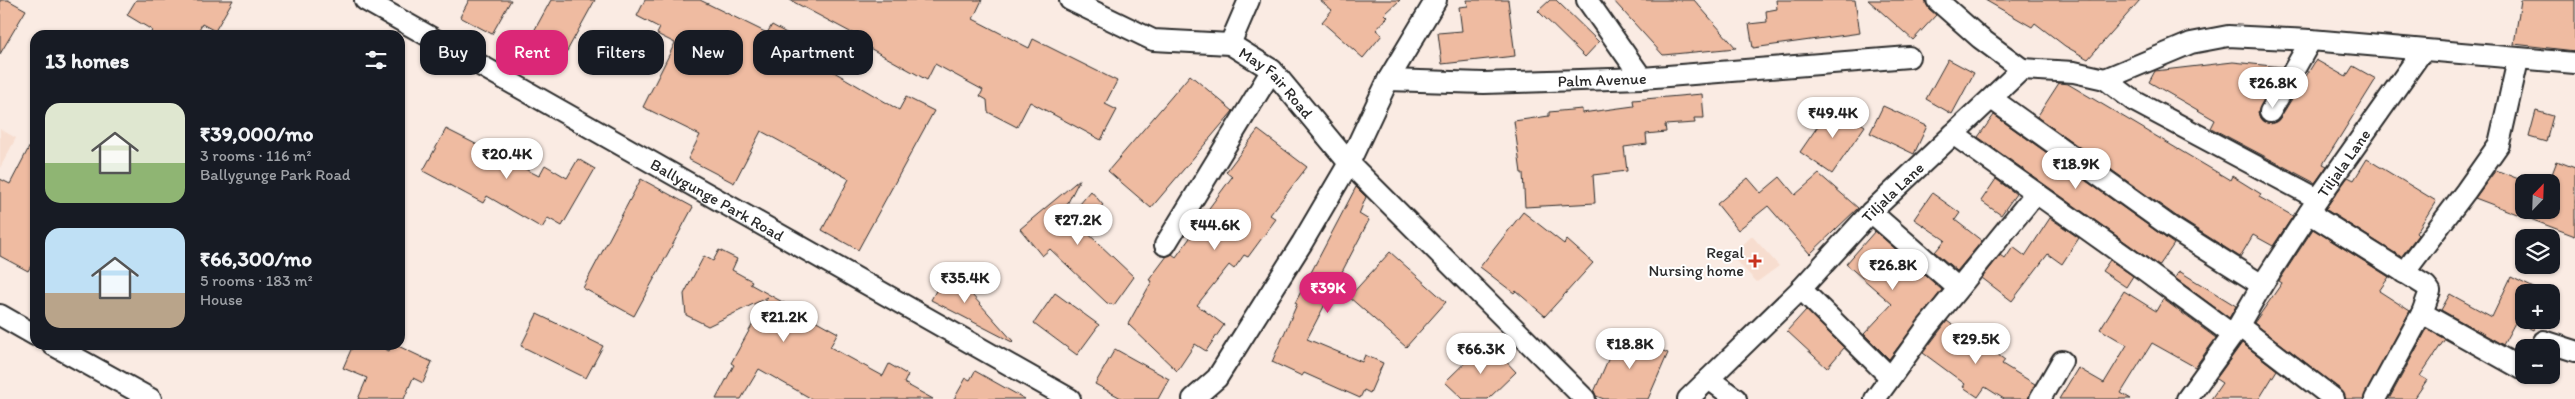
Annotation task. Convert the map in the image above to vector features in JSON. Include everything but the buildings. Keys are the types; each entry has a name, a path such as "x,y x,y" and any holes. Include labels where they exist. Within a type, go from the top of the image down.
{"street":[{"name":"Ballygunge Park Road","path":"365,0 1070,399"},
{"name":"May Fair Road","path":"1070,0 1153,40 1230,44 1272,70 1349,163 1585,399"},
{"path":"1230,44 1249,0"},
{"path":"1193,399 1216,378 1302,243 1349,163 1388,80 1436,0"},
{"path":"1587,0 1642,78"},
{"path":"1937,0 1956,19 2022,69"},
{"path":"2105,79 2191,43 2228,36 2311,40 2518,60 2575,63"},
{"path":"2270,112 2311,40"},
{"name":"Tiljala Lane","path":"1688,399 1801,289 1871,212 2022,69 2074,72 2105,79 2134,101 2313,206 2423,50"},
{"name":"Palm Avenue","path":"1388,80 1484,83 1642,78 1908,57"},
{"path":"2404,273 2499,144 2518,60"},
{"path":"1165,245 1272,70"},
{"path":"1992,99 2172,228 2262,286"},
{"path":"1953,134 2334,399"},
{"path":"1875,399 1889,376 2036,193"},
{"path":"2186,399 2236,331 2313,206 2404,273 2426,286 2430,291 2422,313 2375,399"},
{"path":"1871,212 1958,288"},
{"path":"1801,289 1889,376"},
{"path":"2422,313 2515,365"},
{"path":"0,315 30,332"},
{"path":"2560,346 2575,351"},
{"path":"62,350 151,399"},
{"path":"2040,399 2062,361"},
{"path":"1709,379 1736,399"}],"shaded area":[{"path":"0,129 16,138 0,168"},
{"name":"Regal Nursing home","path":"1752,236 1779,266 1757,282 1731,256"}],"place":[{"name":"Regal Nursing home","path":"1755,261"}]}
